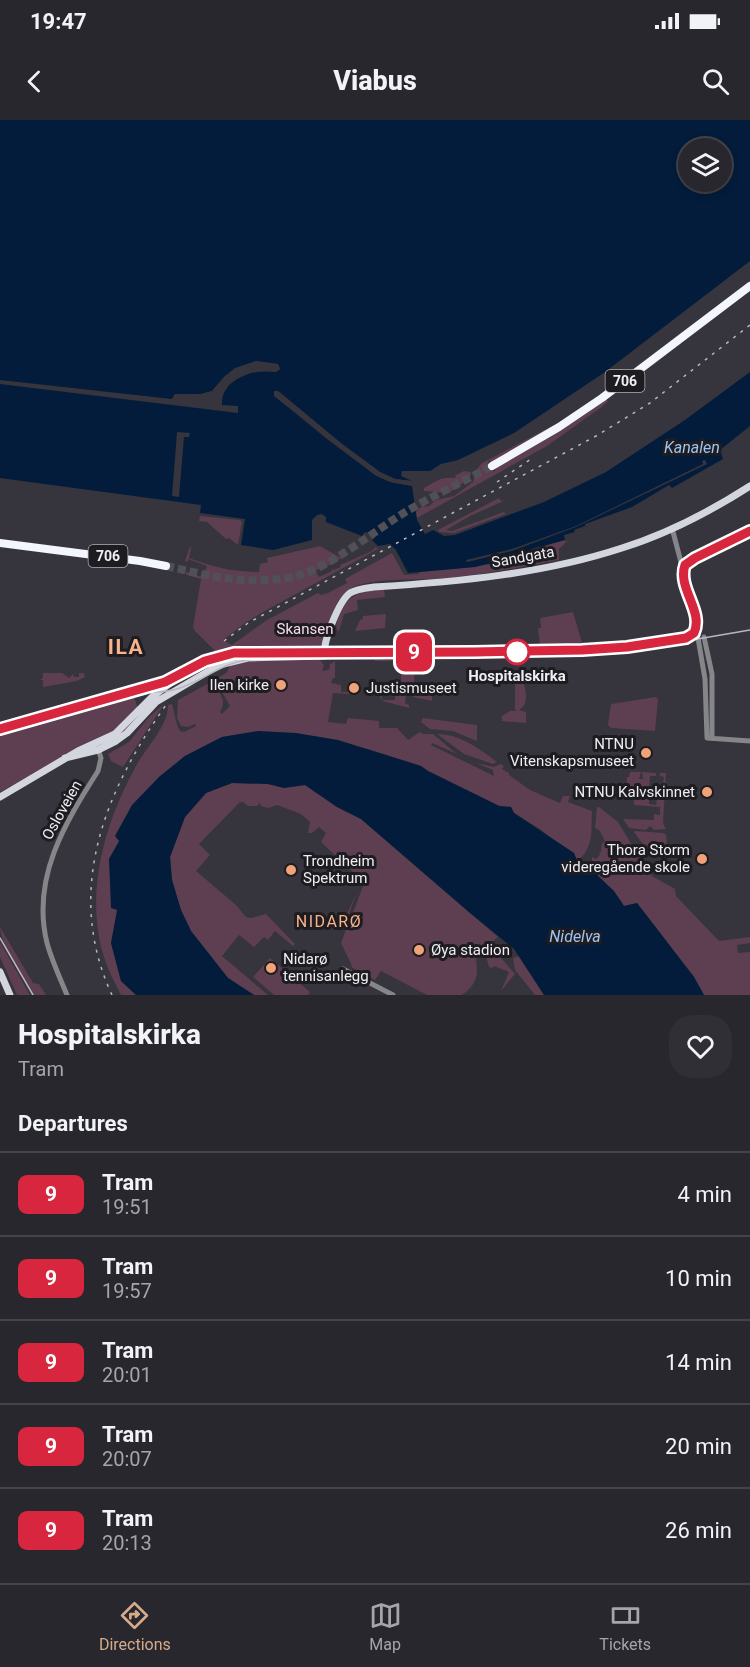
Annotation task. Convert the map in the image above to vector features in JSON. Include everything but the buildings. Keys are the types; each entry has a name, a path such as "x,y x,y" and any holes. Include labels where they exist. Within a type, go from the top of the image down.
{"highway":[{"name":"706","path":"492,466 559,427 602,398 750,286"},
{"name":"706","path":"0,543 129,559 166,566"}],"main road":[{"name":"Sandgata","path":"324,654 324,644 340,605 350,594 358,590 472,580 565,563 625,548 672,528 750,486"},
{"path":"97,747 116,734 152,697 182,676 216,659 235,654 324,654"},
{"path":"3,794 65,758 122,737 146,710 174,690 216,666 241,659 324,654"},
{"path":"0,972 10,995"}],"street":[{"path":"672,528 682,566"},
{"path":"701,638 712,674 710,738 750,741"},
{"name":"Osloveien","path":"67,995 47,942 43,904 46,877 58,839 98,771 101,761 97,747"},
{"path":"342,969 393,995"}],"green space":[{"path":"606,399 608,401 603,406 547,446 417,518 416,512 421,507 429,506 436,500 454,496 473,482 477,469 482,463 556,424 491,462 489,460 487,465 491,471 495,472 495,469"},
{"path":"464,471 471,472 470,478 449,493 424,491 424,488 436,481 455,478"},
{"path":"499,498 501,501 506,500 446,530 452,531 504,512 506,514 454,533 439,532 438,530"},
{"path":"200,516 240,520 242,522 238,545 229,538 226,539 207,522 199,521"},
{"name":"Skansen","path":"565,540 566,542 559,549 559,560 463,576 382,581 357,586 348,590 338,601 322,644 309,650 216,652 193,627 201,579 187,575 184,571 202,577 207,566 188,559 187,562 185,561 190,546 189,558 223,568 259,572 260,564 268,562 267,558 320,546 341,558 315,571 319,577 332,571 332,568 333,570 341,567 340,565 376,547 378,549 245,623 223,640 232,645 267,620 318,593 321,595 328,593 347,583 345,579 392,553 404,575 419,574 420,572 490,564"},
{"path":"384,589 385,597 357,600 358,610 344,614 339,631 337,630 338,618 349,600 364,592"},
{"path":"573,612 583,646 540,646 538,628 541,628 540,618"},
{"path":"386,614 385,628 355,631 363,616"},
{"path":"375,659 402,661 403,659 426,659 426,661 415,661 414,686 433,687 432,701 413,697 413,690 407,689 405,703 409,705 409,708 383,701 395,700 395,687 401,687 401,661 375,661"},
{"path":"257,660 320,660 324,665 322,671 329,670 330,664 335,661 335,678 331,683 341,685 341,692 351,692 351,694 333,693 328,722 346,724 348,718 379,721 379,728 397,728 408,740 420,732 433,734 457,754 432,743 431,745 494,776 493,770 476,763 494,767 500,764 504,766 502,769 530,790 560,803 563,796 570,796 568,802 592,811 591,838 587,850 578,861 540,829 514,813 511,807 500,806 421,766 368,749 248,733 222,737 185,756 159,777 109,859 118,910 111,943 121,981 136,995 121,995 104,957 98,933 96,908 101,858 115,810 136,766 161,729 168,705 172,704 180,731 184,732 196,726 195,724 188,727 181,726 177,718 178,700 211,682 223,700 220,712 222,714 230,706 215,680 227,672 230,665"},
{"path":"43,673 62,673 69,678 73,674 74,677 79,677 79,673 84,673 85,677 77,681 43,687 43,680 40,680 43,678"},
{"path":"515,681 524,683 526,701 519,710 526,712 526,723 502,721 502,716 510,711 518,711 515,710"},
{"path":"134,697 138,709 122,727 0,792 0,733 101,704 102,706"},
{"path":"656,697 658,699 655,731 611,728 608,725 611,704"},
{"path":"164,704 123,767 111,761 108,754 129,742 149,717"},
{"path":"423,718 477,725 477,741 453,731 430,729 421,722"},
{"path":"437,734 462,739 497,762 493,764 464,754"},
{"path":"630,772 641,772 639,779 643,779 642,772 656,773 656,776 650,776 649,791 652,794 648,791 628,790 626,792 627,777"},
{"path":"660,773 666,773 663,823 666,829 654,830 650,826 646,830 629,828 623,819 654,820 654,814 660,815 660,807 634,805 634,798 649,799 649,804 656,805 657,799 661,799 664,777 660,776"},
{"path":"232,783 268,784 284,788 305,785 337,807 361,819 498,937 486,948 479,947 476,976 470,988 462,995 427,995 381,971 375,980 351,967 341,943 350,919 346,916 356,894 349,914 352,915 363,886 358,877 321,842 326,833 319,827 312,833 308,833 310,822 301,814 277,805 268,808 261,806 260,803 257,806 248,806 243,802 240,802 199,844 210,855 196,871 236,905 246,917 266,914 295,944 293,946 275,931 268,940 264,937 254,947 239,935 222,956 268,995 254,995 228,978 191,931 181,910 172,880 170,857 185,817 206,793"},
{"path":"597,807 618,822 652,876 675,889 676,896 719,941 750,937 750,943 737,945 738,953 750,952 750,995 704,995 694,977 637,903 624,906 598,875 593,867 592,857 596,859 600,855 602,843 605,841 599,830 595,828"},
{"path":"635,831 664,833 667,844 662,847 645,847"},
{"path":"0,927 33,983 39,984 46,995 34,995 8,952"},
{"path":"0,942 30,995 17,995 0,957"},
{"path":"493,949 515,974 501,991 509,972 494,966 489,967 486,956 489,950"},
{"path":"519,956 544,995 535,995 515,970 513,958"},
{"name":"Nidarø tennisanlegg","path":"270,958 310,992 308,995 274,995 253,977"}],"water":[{"name":"Kanalen","path":"0,120 750,120 750,261 605,372 514,433 458,460 441,464 430,471 402,471 401,476 412,481 395,479 380,472 278,391 274,391 277,398 375,475 390,482 412,486 417,520 425,534 433,530 444,536 455,535 544,502 606,472 685,420 750,372 750,426 720,450 723,459 672,488 669,485 632,507 585,524 574,530 575,532 564,535 565,540 475,567 408,573 396,550 390,544 378,546 372,540 375,538 372,534 365,532 362,536 326,522 326,517 322,514 312,520 312,540 273,550 241,545 245,519 200,513 201,505 0,478 0,384 238,413 238,406 222,405 223,395 233,381 249,374 276,372 280,369 278,364 256,361 225,376 212,391 201,394 175,394 172,399 0,380"},
{"name":"Nidelva","path":"258,731 296,733 338,740 421,766 499,806 511,807 514,813 574,853 581,870 587,875 596,874 614,891 624,906 637,903 694,977 704,995 544,995 514,949 361,819 337,807 305,785 284,788 268,784 232,783 206,793 185,817 170,857 172,880 181,910 191,931 228,978 254,995 136,995 121,981 111,943 117,910 111,908 109,859 119,841 115,836 132,805 159,777 185,756 222,737"}],"pier":[{"path":"256,361 278,364 280,369 276,372 264,370 252,372 237,379 222,395 222,405 219,404 219,394 226,383 251,369 264,367 276,369 276,366 256,364 248,366 227,378 214,393 201,397 172,399 175,394 201,394 212,391 235,368"},
{"path":"274,391 278,391 380,472 395,479 412,481 412,486 390,482 375,475 274,396"},
{"path":"177,432 190,433 189,437 184,437 179,497 172,496"},
{"path":"705,460 707,464 576,527 512,551 467,562 466,560 512,549 576,526 703,464 702,461"}],"tunnel":[{"path":"166,566 244,580 275,580 306,573 336,558 407,511 492,466"}],"tram line":[{"path":"0,729 165,682 205,661 234,653 582,650 627,647 686,638 694,633 696,625 683,577 683,569 687,562 750,531"},
{"name":"9","path":"0,729 165,682 205,661 234,653 256,651 582,650 627,647 686,638 694,633 696,622 683,576 685,565 750,531"},
{"path":"686,641 750,630"},
{"path":"148,692 176,689 226,666 258,659"},
{"path":"0,938 33,995"}],"railway":[{"path":"224,641 248,623 596,436 650,403 750,325"},
{"path":"497,482 531,459"},
{"path":"112,995 98,957 91,918 92,881 98,844 109,808 125,773 144,738 166,705"}],"place":[{"name":"Hospitalskirka","path":"517,652"},
{"name":"Ilen kirke","path":"281,685"},
{"name":"Justismuseet","path":"354,688"},
{"name":"NTNU Vitenskapsmuseet","path":"646,753"},
{"name":"NTNU Kalvskinnet","path":"707,792"},
{"name":"Thora Storm videregående skole","path":"702,859"},
{"name":"Trondheim Spektrum","path":"291,870"},
{"name":"Øya stadion","path":"419,950"},
{"name":"Nidarø tennisanlegg","path":"271,968"}],"district":[{"name":"ILA","path":"126,647"},
{"name":"NIDARØ","path":"329,921"}]}
